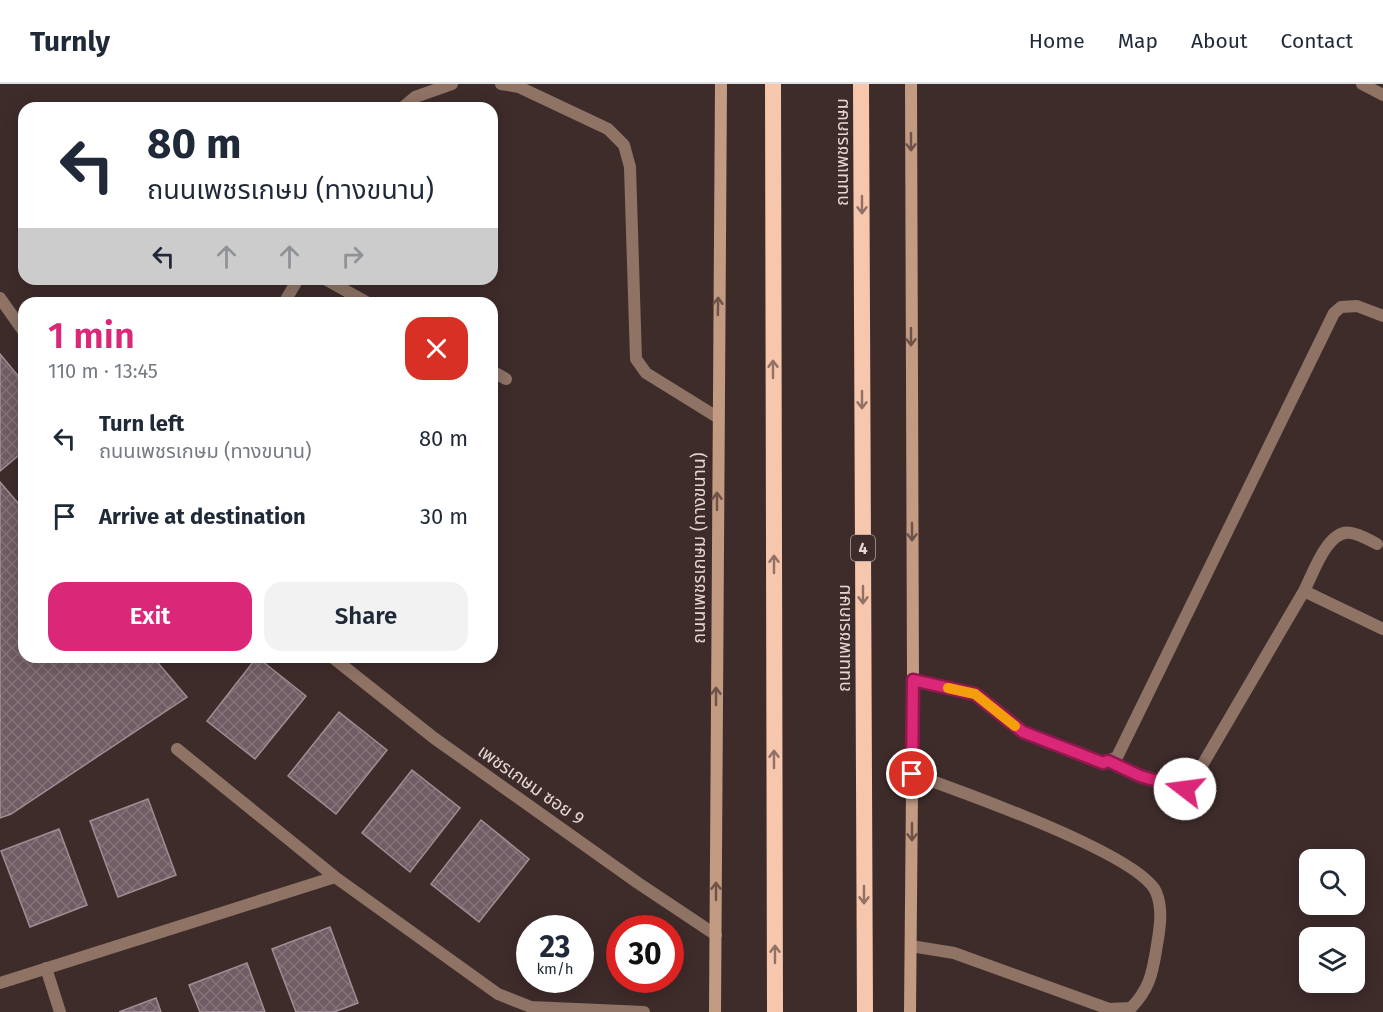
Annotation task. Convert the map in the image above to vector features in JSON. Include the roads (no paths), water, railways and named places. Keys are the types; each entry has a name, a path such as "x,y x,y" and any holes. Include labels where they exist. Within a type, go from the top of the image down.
{"highway":[{"path":"773,84 775,1012"},
{"name":"ถนนเพชรเกษม","path":"861,84 865,1012"}],"main road":[{"name":"ถนนเพชรเกษม (ทางขนาน)","path":"715,1012 720,84"},
{"path":"910,1012 913,680 911,84"}],"street":[{"path":"409,102 415,97 452,84"},
{"path":"501,84 519,87 608,129 624,145 630,167 636,359 646,373 717,417"},
{"path":"1362,84 1383,95"},
{"path":"336,285 357,297"},
{"path":"0,298 18,324"},
{"path":"913,680 975,694 1023,732 1103,763 1117,758 1334,313 1341,307 1357,306 1383,316"},
{"path":"498,374 506,379"},
{"path":"1108,761 1140,776 1173,787 1185,789 1190,786 1333,538 1350,532 1377,544"},
{"path":"1304,591 1383,629"},
{"name":"เพชรเกษม ซอย 9","path":"340,663 434,738 629,876 716,934"},
{"path":"177,749 335,877 498,994 531,1007 644,1012"},
{"path":"911,946 954,953 1109,1009 1131,1008 1143,995 1151,978 1161,922 1155,891 1134,870 1042,824 912,774"},
{"path":"0,983 335,877"},
{"path":"46,968 60,1012"}]}
